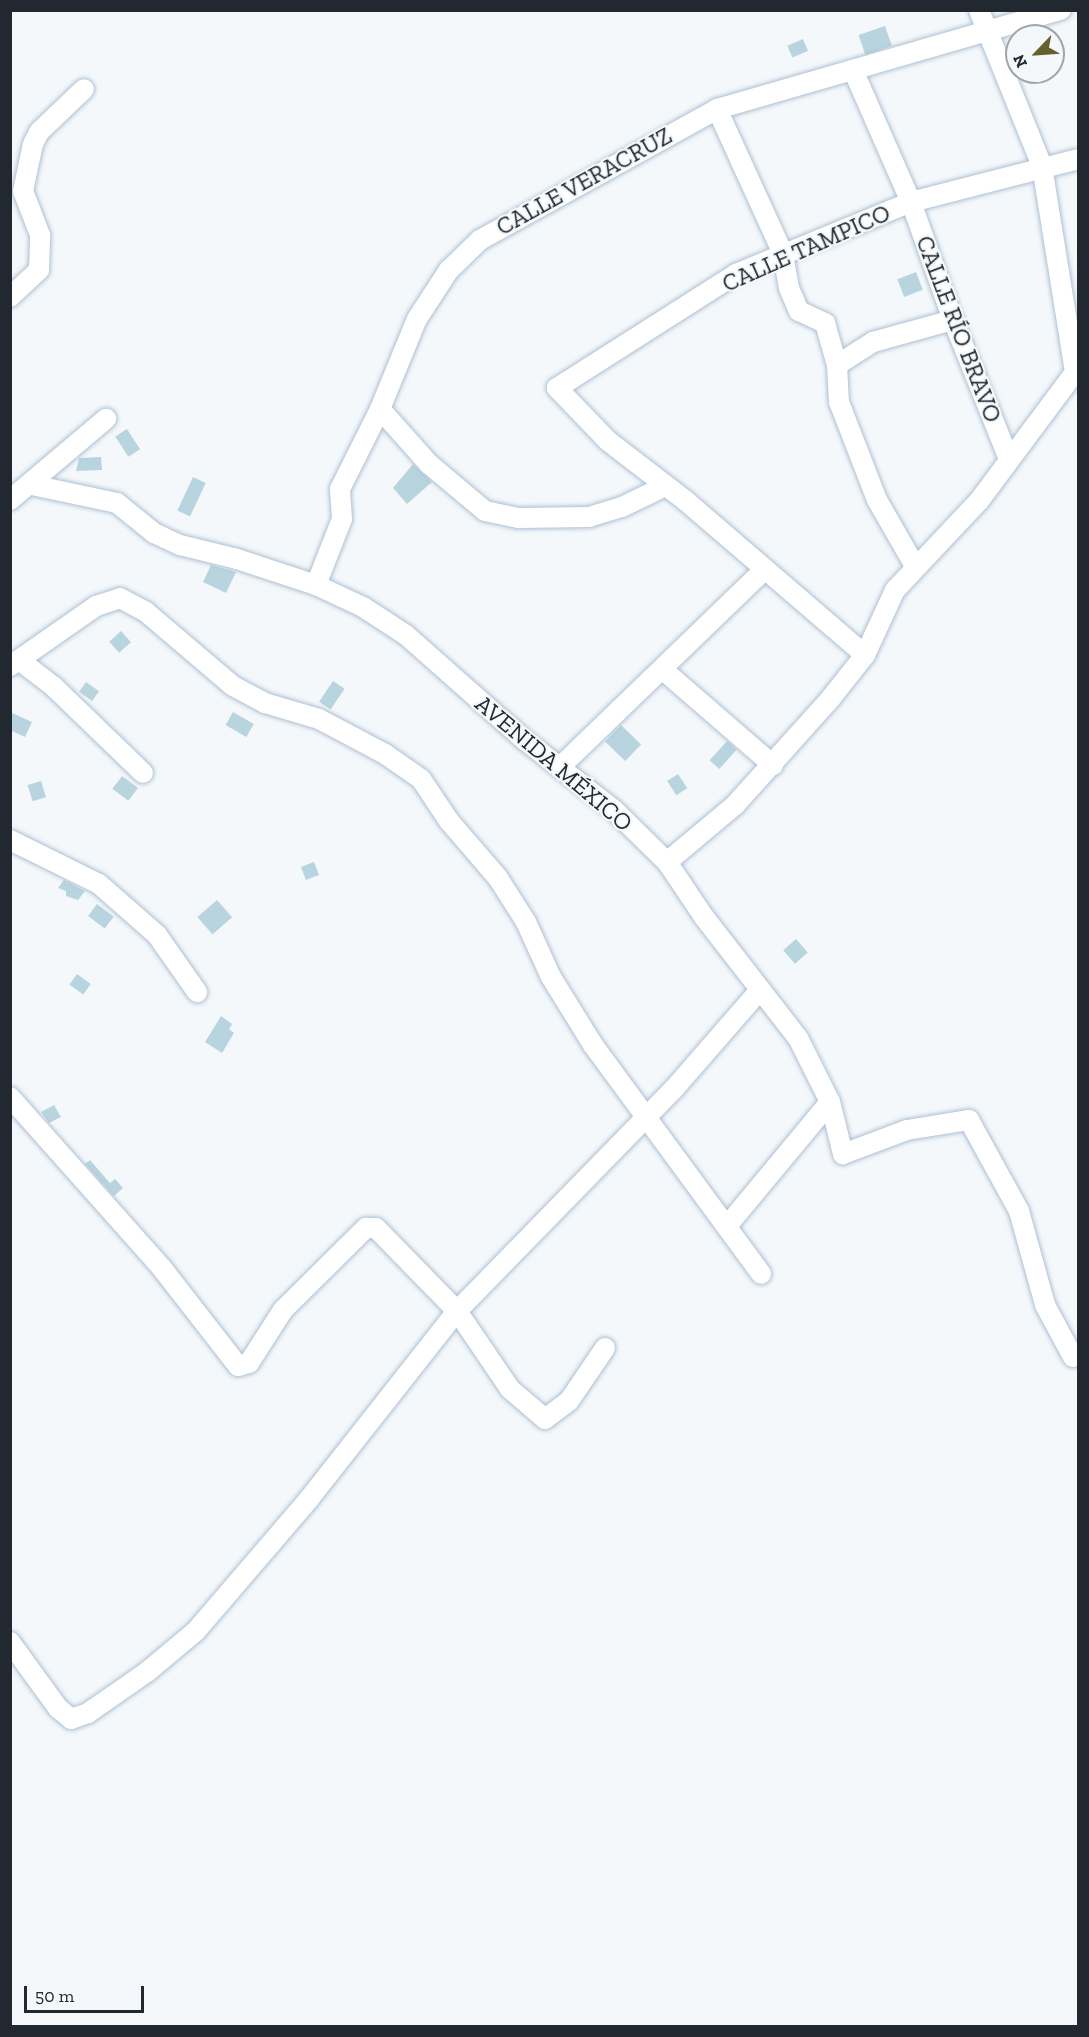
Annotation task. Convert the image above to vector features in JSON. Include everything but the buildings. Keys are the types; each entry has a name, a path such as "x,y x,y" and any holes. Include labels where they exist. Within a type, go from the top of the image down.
{"street":[{"path":"668,862 735,805 773,765 865,655 883,612 915,566 979,501 1008,457 1077,378 1042,166 979,10"},
{"name":"CALLE VERACRUZ","path":"316,585 342,519 340,489 380,409 417,319 449,270 480,240 717,109 1061,10"},
{"name":"CALLE RÍO BRAVO","path":"853,70 911,202 952,320 1008,457"},
{"path":"10,297 39,270 40,235 23,192 33,144 39,132 84,89"},
{"path":"717,109 783,254 789,288 799,311 825,323 837,366 839,402 877,500 915,566"},
{"name":"CALLE TAMPICO","path":"665,486 608,441 556,388 736,274 911,202 1042,166 1078,159"},
{"path":"837,366 873,342 952,320"},
{"path":"380,409 429,464 485,511 519,518 589,517 622,507 665,486 865,655"},
{"path":"10,500 32,485 106,418"},
{"name":"AVENIDA MÉXICO","path":"32,485 117,503 154,533 180,545 237,559 316,585 363,607 406,635 560,767 614,810 668,862 759,991 798,1038 830,1102 843,1154 907,1130 969,1120 1019,1211 1045,1305 1073,1357"},
{"path":"560,767 764,570"},
{"path":"143,772 53,686 15,663 96,606 120,598 146,612 232,686 265,704 319,719 386,754 422,779 449,821 498,878 526,922 557,987 646,1117 761,1274"},
{"path":"662,669 773,765"},
{"path":"10,840 99,884 157,935 197,992"},
{"path":"10,1642 58,1708 71,1719 88,1713 147,1672 196,1631 309,1499 457,1311 646,1117 759,991"},
{"path":"727,1226 830,1102"},
{"path":"14,1106 161,1267 238,1366 249,1363 283,1310 366,1228 376,1228 457,1311 510,1389 530,1410 545,1419 569,1401 605,1348"}]}
